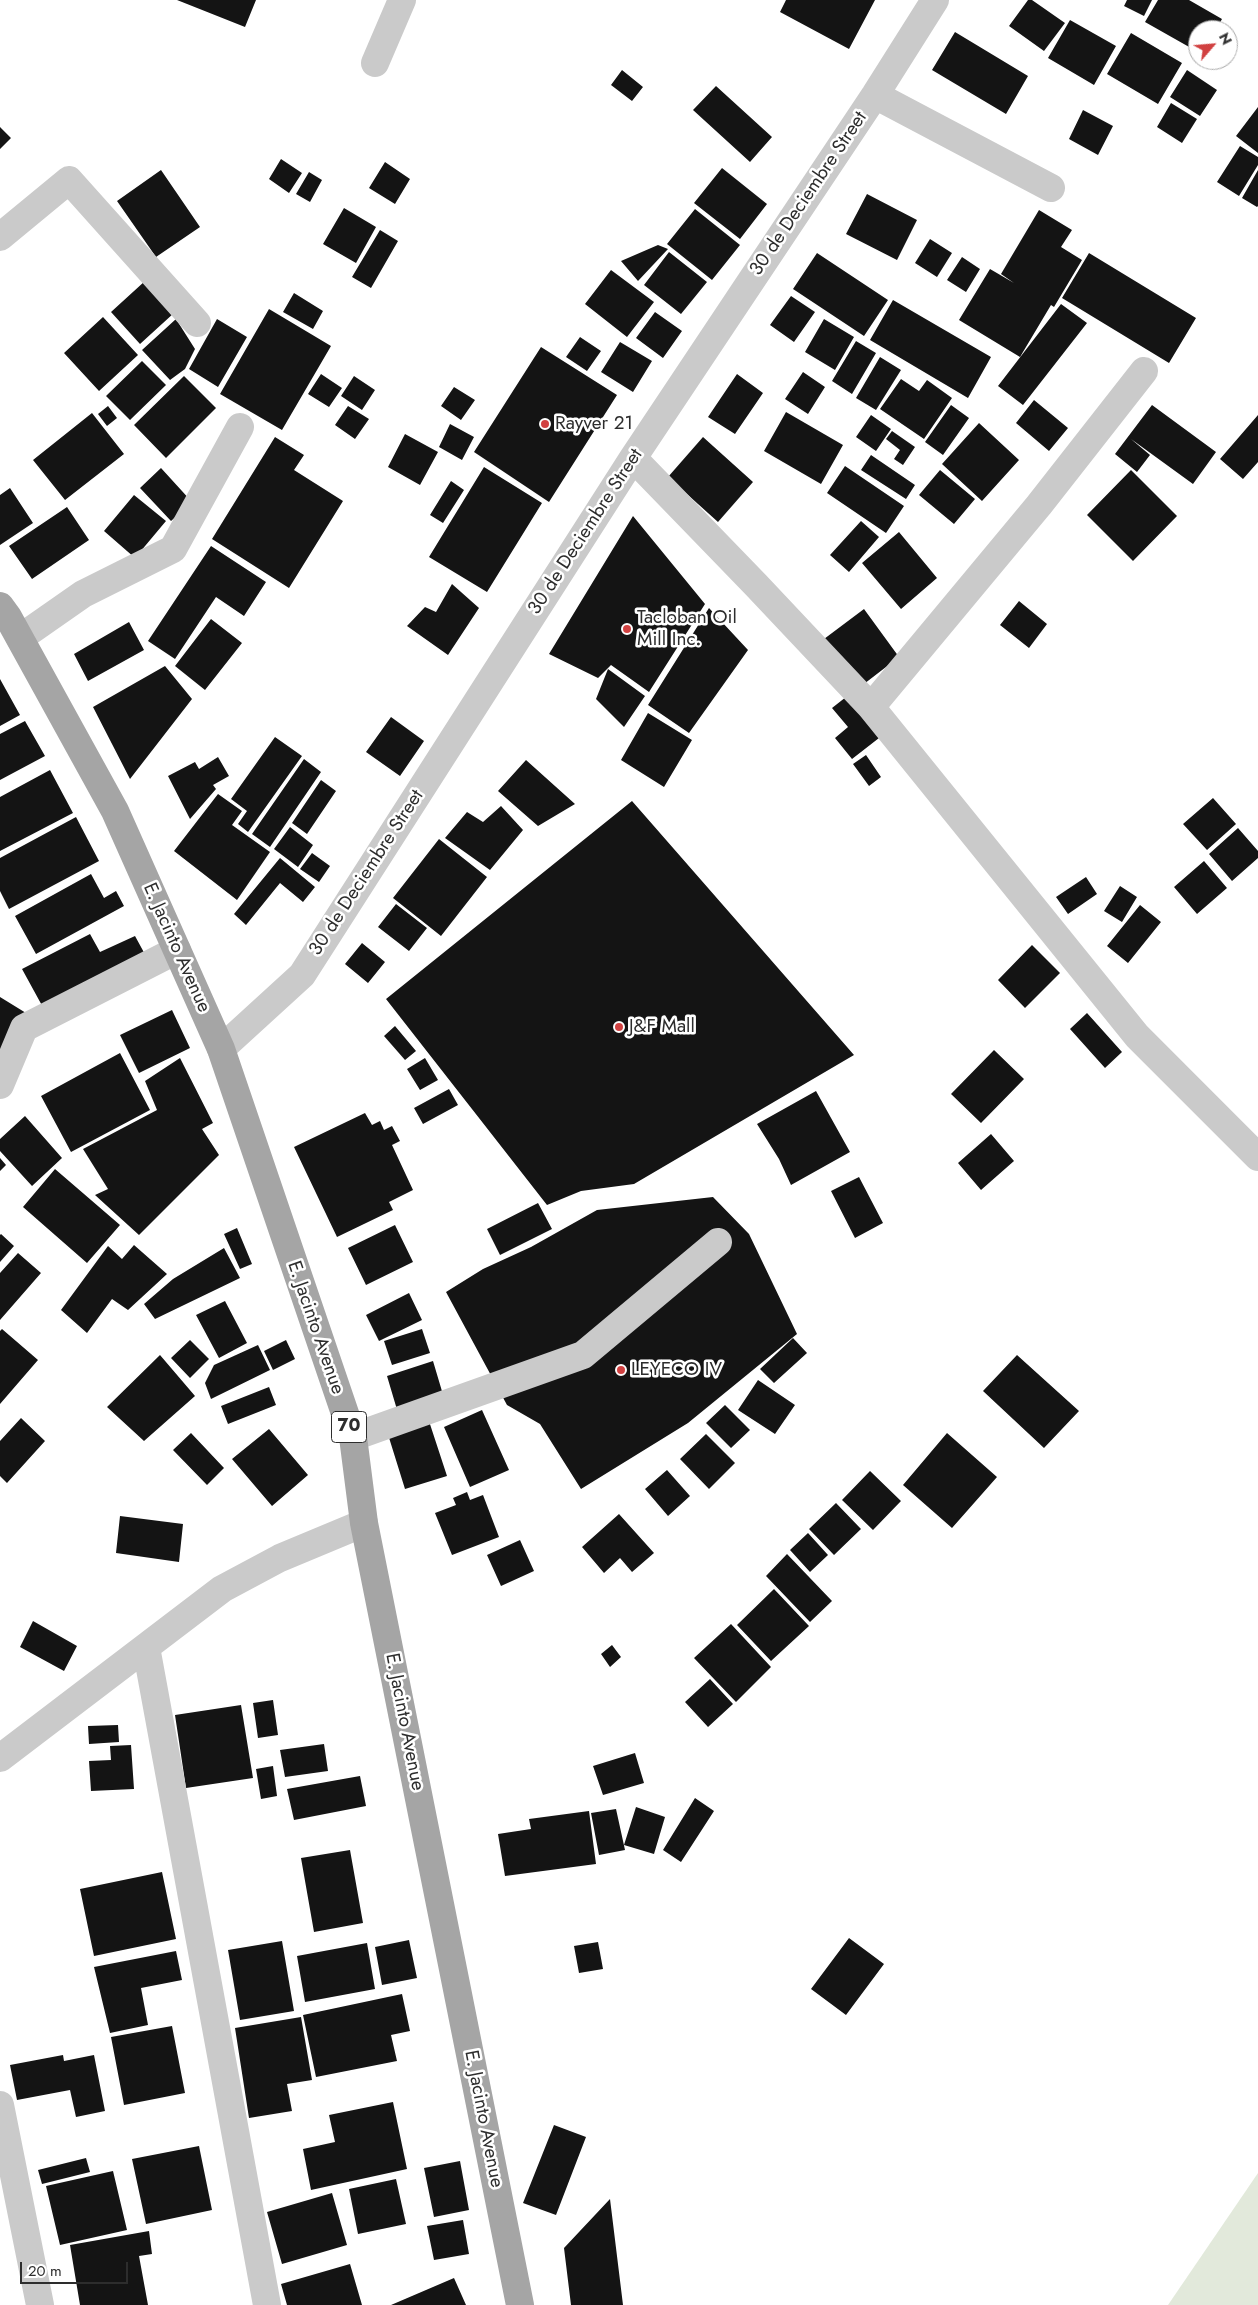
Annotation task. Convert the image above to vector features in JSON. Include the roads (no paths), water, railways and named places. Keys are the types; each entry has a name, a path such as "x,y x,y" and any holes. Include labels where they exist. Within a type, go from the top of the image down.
{"main road":[{"name":"E. Jacinto Avenue","path":"0,606 20,638 115,811 221,1049 353,1437 364,1523 520,2305"}],"street":[{"path":"375,64 402,0"},
{"name":"30 de Deciembre Street","path":"221,1049 302,975 633,458 875,95 935,0"},
{"path":"875,95 1051,188"},
{"path":"0,237 69,180 197,323"},
{"path":"871,707 1039,505 1144,371"},
{"path":"20,638 83,594 173,549 240,427"},
{"path":"633,458 871,707 1137,1036 1258,1157"},
{"path":"0,1085 24,1028 177,950"},
{"path":"353,1437 583,1355 718,1242"},
{"path":"0,1758 222,1589 280,1558 364,1523"},
{"path":"146,1647 267,2305"},
{"path":"1,2120 40,2305"}],"place":[{"name":"Rayver 21","path":"545,424"},
{"name":"Tacloban Oil Mill Inc.","path":"627,629"},
{"name":"J&F Mall","path":"619,1027"},
{"name":"LEYECO IV","path":"621,1370"}]}
